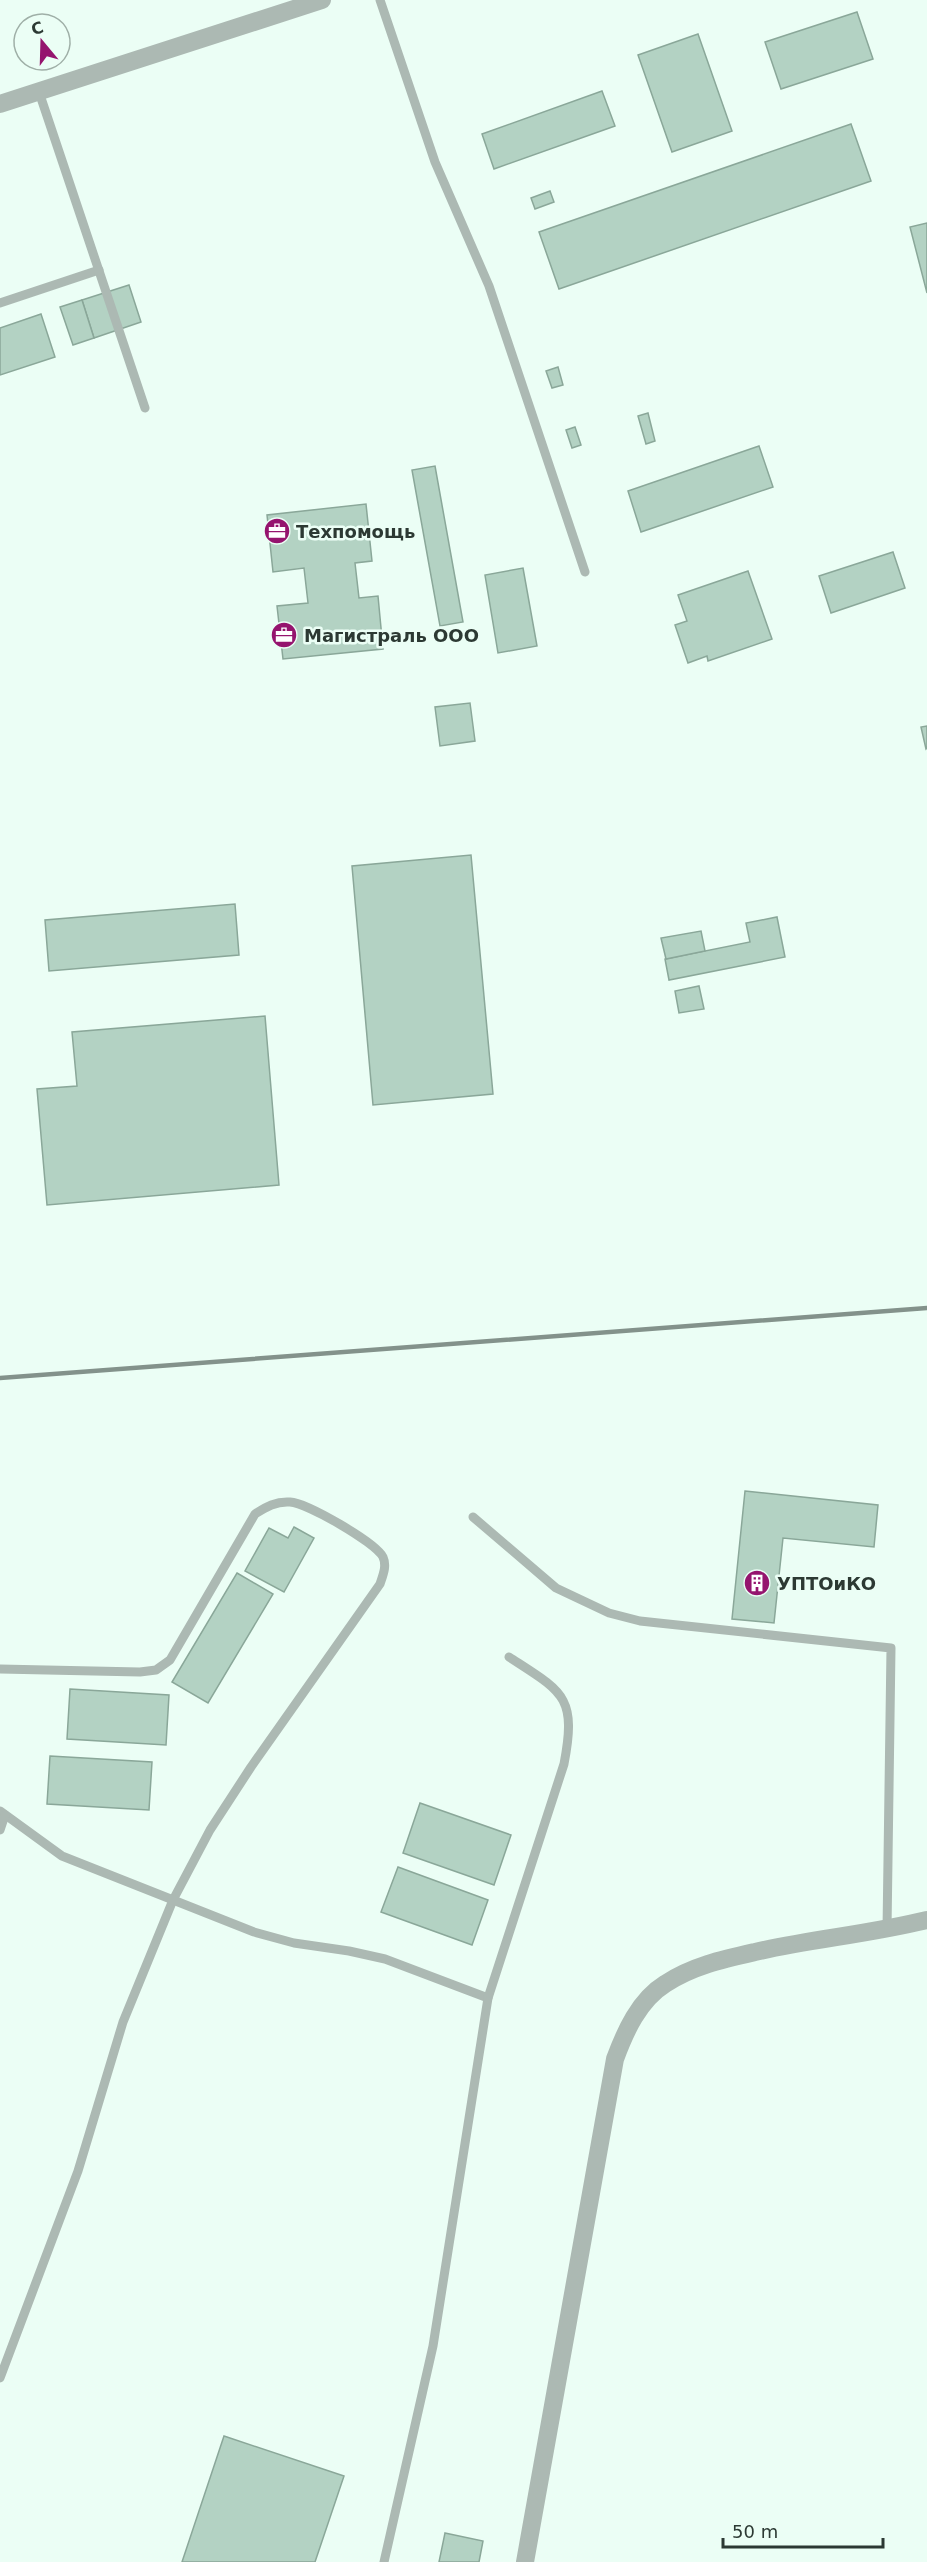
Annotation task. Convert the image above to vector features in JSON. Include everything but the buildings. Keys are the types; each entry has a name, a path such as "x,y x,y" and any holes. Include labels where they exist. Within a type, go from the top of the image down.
{"street":[{"path":"0,104 322,0"},
{"path":"525,2562 615,2060 627,2029 642,2006 663,1985 715,1961 795,1943 887,1930 927,1920"}],"lane":[{"path":"380,0 435,162 489,286 585,572"},
{"path":"39,92 145,408"},
{"path":"0,303 99,270"},
{"path":"0,1669 140,1672 156,1670 170,1660 255,1514 269,1504 291,1502 313,1508 365,1540 383,1556 385,1570 380,1584 251,1767 210,1830 173,1900 123,2022 78,2171 0,2378"},
{"path":"473,1517 556,1588 609,1613 640,1621 891,1648 887,1930"},
{"path":"384,2562 434,2346 488,1998 564,1764 570,1733 567,1707 554,1686 509,1657"},
{"path":"0,1830 2,1813 62,1856 254,1932 294,1943 385,1959 488,1998"}],"railway":[{"path":"0,1378 927,1308"}],"place":[{"name":"Техпомощь","path":"277,531"},
{"name":"Магистраль ООО","path":"284,635"},
{"name":"УПТОиКО","path":"757,1583"}]}
